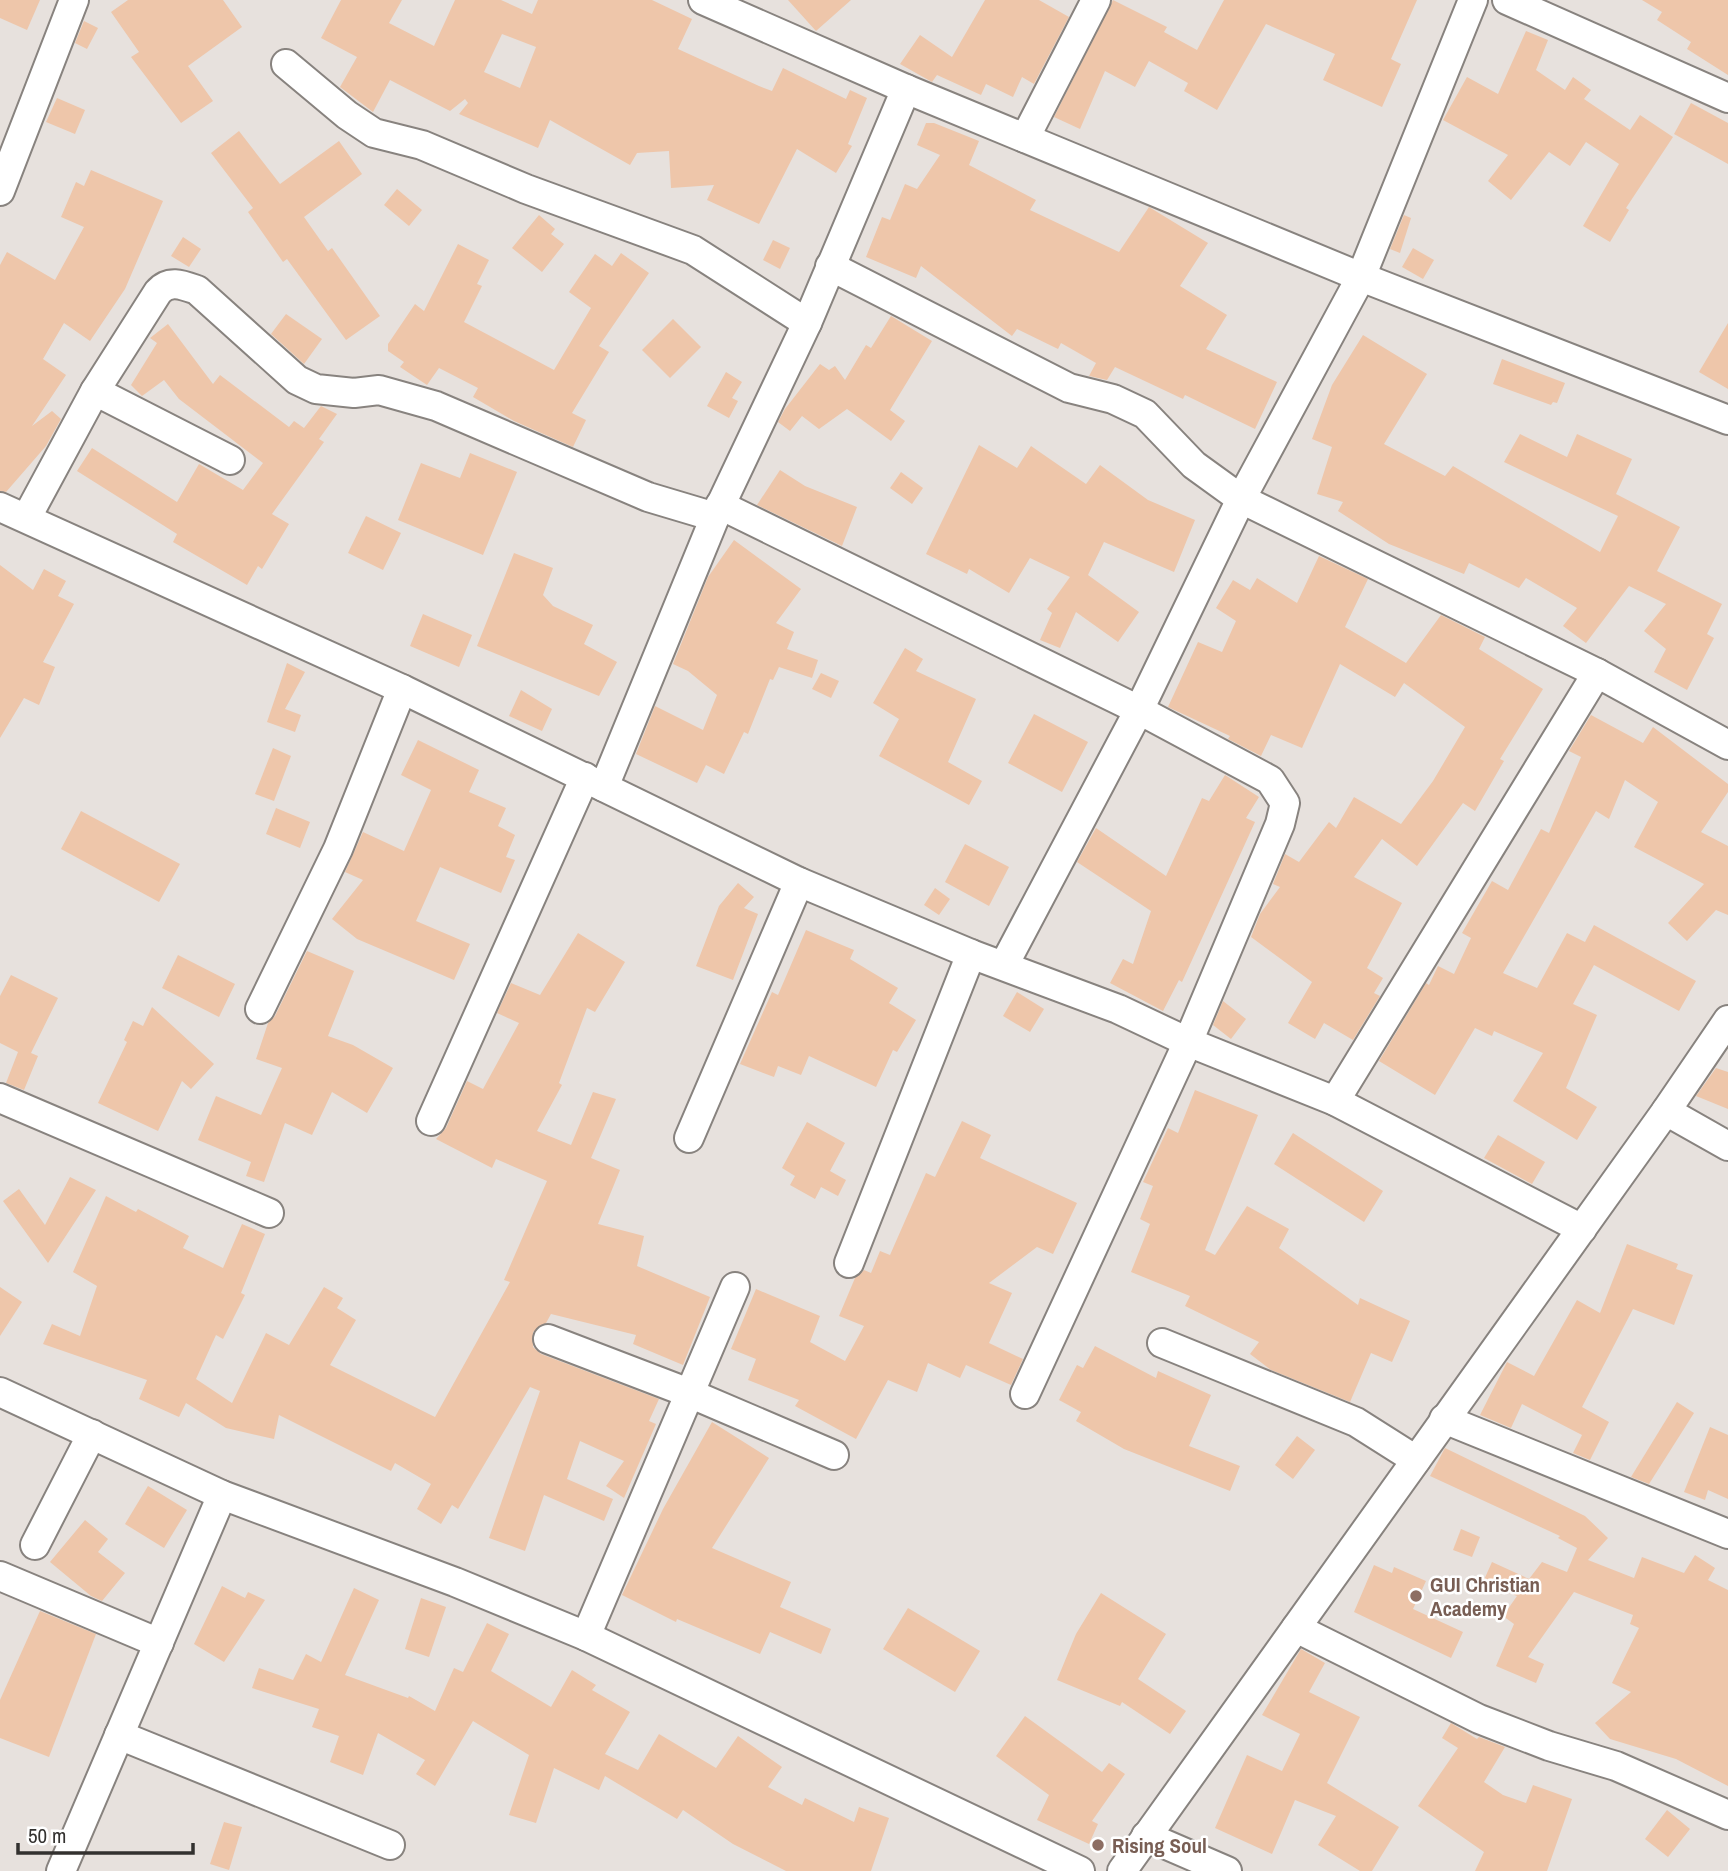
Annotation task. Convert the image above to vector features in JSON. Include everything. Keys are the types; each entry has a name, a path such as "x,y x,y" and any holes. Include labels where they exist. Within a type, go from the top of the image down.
{"street":[{"path":"0,191 74,0"},
{"path":"703,0 906,89 1361,277 1728,420"},
{"path":"1025,138 1096,0"},
{"path":"1004,965 1139,710 1241,499 1361,277 1473,0"},
{"path":"1507,0 1728,98"},
{"path":"286,64 347,115 374,133 422,145 526,189 693,250 807,323"},
{"path":"431,1121 594,782 717,511 807,323 906,89"},
{"path":"830,266 1069,388 1114,399 1145,414 1194,464 1241,499 1597,673 1728,745"},
{"path":"27,517 95,391 161,287 178,283 197,290 298,380 316,389 354,393 379,390 436,405 648,497 717,511 1139,710 1270,780 1284,803 1280,824 1188,1042 1025,1394"},
{"path":"95,391 230,460"},
{"path":"0,507 402,689 799,882 971,954 1118,1009 1188,1042 1335,1101 1582,1229"},
{"path":"1335,1101 1597,673"},
{"path":"260,1009 338,849 402,689"},
{"path":"690,1139 799,882"},
{"path":"849,1263 971,954"},
{"path":"1122,1871 1667,1111 1728,1020"},
{"path":"0,1098 269,1213"},
{"path":"1667,1111 1728,1146"},
{"path":"586,1636 735,1287"},
{"path":"548,1339 834,1455"},
{"path":"1162,1343 1356,1422 1416,1460"},
{"path":"0,1392 222,1495 455,1582 586,1636 1080,1871"},
{"path":"1444,1419 1728,1534"},
{"path":"35,1545 92,1434"},
{"path":"61,1871 222,1495"},
{"path":"0,1576 159,1643"},
{"path":"1296,1628 1479,1720 1616,1766 1728,1815"},
{"path":"119,1735 390,1845"},
{"path":"1146,1836 1227,1871"}],"building":[{"path":"0,0 40,0 27,30 0,18"},
{"path":"128,0 223,0 242,27 188,66 213,101 181,123 131,57 139,52 111,12"},
{"path":"341,0 402,0 389,23 434,46 455,0 501,0 532,14 538,0 652,0 692,19 678,49 759,86 772,91 783,68 846,99 850,90 867,98 848,144 852,146 836,173 797,149 759,224 707,200 714,185 671,188 669,151 637,153 630,165 550,120 538,148 459,114 468,103 465,99 450,111 390,80 373,112 340,87 357,57 321,38","holes":["502,34 536,47 520,88 484,72"]},
{"path":"788,0 851,0 816,31"},
{"path":"985,0 1039,0 1069,17 1034,84 1022,77 1013,97 986,84 981,95 937,75 932,82 900,64 920,35 952,57"},
{"path":"1113,0 1167,27 1164,32 1197,50 1224,0 1417,0 1391,59 1401,64 1382,107 1323,80 1335,54 1266,24 1217,110 1184,91 1188,83 1149,61 1135,87 1105,71 1080,129 1054,117"},
{"path":"1642,0 1728,0 1728,75 1687,49 1691,42 1657,20 1662,12"},
{"path":"84,21 98,28 87,49 75,43"},
{"path":"1526,31 1548,40 1536,70 1565,90 1573,77 1591,90 1584,99 1630,130 1640,115 1673,137 1626,208 1629,210 1610,242 1583,226 1619,164 1586,142 1570,166 1549,152 1511,200 1488,181 1508,155 1443,120 1467,77 1498,94"},
{"path":"57,98 85,110 75,134 46,122"},
{"path":"1691,103 1728,123 1728,164 1674,134"},
{"path":"926,123 934,123 979,141 969,165 1036,200 1030,210 1119,252 1149,207 1208,243 1180,286 1227,315 1206,349 1277,382 1255,429 1185,395 1183,399 1115,367 1107,380 1089,376 1096,363 1061,343 1058,349 1017,329 1012,336 921,266 916,278 866,257 882,217 890,220 905,184 917,189 940,155 917,145"},
{"path":"239,131 280,184 339,141 362,174 304,217 328,251 332,248 380,316 346,340 287,259 283,262 248,212 253,208 211,153"},
{"path":"91,170 163,201 125,289 90,341 64,323 43,359 66,375 32,426 52,411 61,419 46,446 6,492 0,491 0,265 7,252 55,280 84,227 61,217 76,182 84,186"},
{"path":"397,189 422,210 409,226 384,205"},
{"path":"539,215 555,229 551,234 564,244 542,272 512,248"},
{"path":"1404,215 1411,218 1400,253 1390,249"},
{"path":"183,237 201,249 189,267 171,256"},
{"path":"773,240 790,248 780,269 763,260"},
{"path":"458,244 489,260 477,284 482,286 464,322 554,370 591,308 569,292 595,254 612,266 621,253 649,273 599,346 609,352 572,413 586,420 573,447 514,421 473,397 478,388 439,368 427,385 400,367 404,362 388,351 388,344 415,304 424,311"},
{"path":"1413,248 1434,260 1423,279 1402,267"},
{"path":"286,314 322,339 304,364 271,334"},
{"path":"891,316 932,341 890,410 905,421 891,441 847,409 819,429 802,416 790,431 778,422 820,364 829,370 835,366 845,380 866,345 871,348"},
{"path":"673,319 701,347 670,378 642,350"},
{"path":"1728,323 1728,389 1699,372"},
{"path":"168,324 213,384 220,375 289,427 294,421 304,428 321,406 337,414 319,439 324,442 272,514 289,524 262,569 258,566 247,585 173,542 177,534 77,471 92,448 177,502 199,464 243,490 263,463 179,399 164,380 142,396 131,385 157,343 150,338"},
{"path":"1363,335 1427,374 1384,444 1445,476 1453,466 1600,552 1618,516 1504,462 1520,434 1567,457 1577,434 1632,459 1616,494 1680,527 1657,571 1722,604 1707,634 1714,638 1687,690 1654,672 1666,649 1644,631 1666,604 1629,586 1586,643 1563,626 1577,608 1526,578 1519,588 1469,563 1464,574 1389,544 1338,511 1343,502 1317,494 1332,447 1312,439 1332,385"},
{"path":"1502,359 1565,383 1557,403 1553,402 1551,405 1493,384"},
{"path":"726,372 742,382 732,398 738,401 729,418 707,406"},
{"path":"979,445 1017,468 1031,446 1086,484 1100,465 1148,500 1195,520 1174,572 1104,542 1088,575 1139,612 1118,642 1076,612 1060,648 1040,640 1052,613 1047,609 1070,577 1030,558 1009,593 969,569 967,574 926,554"},
{"path":"470,453 517,472 483,555 398,520 421,463 460,478"},
{"path":"780,470 805,486 857,507 842,546 757,505"},
{"path":"901,472 923,488 912,504 890,488"},
{"path":"366,516 401,533 383,570 348,553"},
{"path":"734,540 801,589 776,623 794,632 787,649 818,660 812,678 779,667 773,680 770,679 748,734 744,732 724,774 706,765 697,783 636,754 655,706 703,730 717,695 688,671 673,664 708,577"},
{"path":"514,553 553,568 543,595 553,606 593,625 584,644 617,662 599,696 477,646"},
{"path":"1319,556 1368,579 1345,627 1406,663 1441,615 1485,637 1479,649 1543,689 1500,759 1504,761 1475,811 1463,803 1417,866 1382,839 1354,877 1402,903 1367,968 1383,978 1374,993 1380,996 1353,1040 1324,1023 1315,1039 1288,1023 1312,982 1251,937 1260,914 1280,887 1273,884 1285,854 1299,862 1329,822 1336,828 1354,797 1401,824 1433,781 1465,727 1404,683 1395,697 1340,664 1302,748 1271,735 1261,756 1228,739 1230,736 1168,707 1198,642 1222,652 1236,621 1216,608 1233,580 1250,590 1257,578 1297,603"},
{"path":"0,565 33,590 44,569 66,581 58,596 74,604 43,662 55,667 39,705 24,698 0,738"},
{"path":"423,614 472,635 459,667 410,646"},
{"path":"905,648 923,659 916,671 976,699 948,762 982,781 969,805 879,756 899,719 873,703"},
{"path":"287,663 305,672 285,709 301,715 295,732 267,722"},
{"path":"821,673 839,681 831,698 812,689"},
{"path":"521,690 552,709 542,731 509,716"},
{"path":"1034,714 1088,742 1062,792 1008,763"},
{"path":"1591,715 1643,743 1653,727 1728,784 1728,792 1701,832 1728,846 1728,915 1716,910 1687,941 1668,923 1704,884 1634,847 1658,802 1625,780 1609,819 1596,811 1503,973 1537,988 1567,933 1585,942 1594,925 1696,981 1679,1011 1594,965 1573,1004 1597,1015 1566,1088 1597,1107 1577,1140 1513,1101 1543,1053 1494,1031 1492,1036 1475,1028 1435,1095 1379,1061 1426,983 1429,985 1438,966 1454,974 1471,938 1462,933 1492,881 1508,890 1541,829 1549,833 1581,757 1569,751"},
{"path":"418,740 479,770 469,792 506,808 498,826 515,835 506,857 515,860 501,893 440,867 416,921 470,944 454,980 357,939 332,919 363,880 345,872 363,832 404,851 431,790 401,775"},
{"path":"273,748 291,756 274,801 255,794"},
{"path":"1225,775 1259,797 1246,818 1255,822 1182,982 1179,980 1163,1011 1110,983 1123,959 1133,964 1151,911 1077,862 1096,828 1166,876 1202,798 1209,801"},
{"path":"276,808 310,822 300,848 266,834"},
{"path":"81,811 180,864 159,902 61,849"},
{"path":"965,844 1009,867 989,906 945,882"},
{"path":"738,883 754,897 744,908 758,914 733,980 696,966 719,906"},
{"path":"935,888 950,899 939,915 924,905"},
{"path":"806,930 854,950 850,959 898,988 889,1003 916,1020 897,1052 893,1050 876,1087 809,1056 801,1075 778,1066 774,1077 740,1064 772,992 778,995"},
{"path":"578,933 625,962 595,1012 587,1008 559,1083 562,1085 537,1131 571,1145 593,1092 616,1099 591,1158 620,1170 598,1224 644,1236 637,1266 710,1297 683,1365 633,1344 636,1335 551,1314 546,1323 533,1332 533,1347 541,1354 659,1399 649,1421 656,1424 624,1498 606,1486 624,1461 580,1441 567,1479 613,1499 604,1521 544,1495 525,1551 489,1538 540,1391 530,1387 458,1509 452,1505 441,1524 417,1509 431,1484 395,1463 391,1471 279,1415 274,1439 226,1428 186,1403 179,1417 139,1399 147,1380 43,1344 52,1324 80,1336 97,1286 73,1272 106,1196 136,1212 138,1209 189,1236 183,1248 223,1268 242,1224 265,1234 241,1293 245,1295 223,1339 216,1335 196,1379 232,1403 266,1333 289,1345 324,1287 343,1298 337,1308 356,1320 330,1365 435,1417 510,1282 504,1280 547,1181 496,1159 492,1168 436,1139 446,1128 467,1081 483,1089 519,1023 497,1013 511,983 540,995"},
{"path":"307,951 354,971 328,1036 353,1045 393,1068 367,1113 332,1092 312,1135 285,1123 264,1182 246,1176 251,1162 198,1140 216,1096 261,1115 282,1068 256,1059 268,1023 275,1016"},
{"path":"178,955 235,984 219,1017 162,988"},
{"path":"11,975 58,998 31,1053 38,1056 24,1090 6,1083 18,1052 0,1043 0,996"},
{"path":"1017,992 1044,1009 1030,1032 1003,1016"},
{"path":"1223,1001 1246,1019 1231,1039 1213,1025"},
{"path":"152,1007 214,1064 191,1089 182,1081 158,1131 98,1103 127,1042 124,1040 133,1021 143,1026"},
{"path":"1716,1068 1728,1072 1728,1109 1696,1096"},
{"path":"1195,1090 1258,1115 1205,1250 1215,1255 1247,1206 1289,1229 1279,1248 1358,1305 1360,1298 1410,1321 1392,1362 1371,1353 1350,1402 1271,1370 1250,1354 1259,1342 1185,1306 1190,1296 1131,1272 1150,1224 1140,1219 1153,1186 1143,1182 1168,1128 1178,1133"},
{"path":"962,1121 991,1135 980,1158 1077,1203 1053,1254 1037,1247 989,1283 1012,1293 989,1343 1023,1359 1011,1385 966,1365 960,1378 928,1363 917,1392 888,1380 856,1439 795,1406 799,1400 748,1380 756,1359 731,1349 756,1289 820,1316 810,1342 845,1361 864,1326 839,1316 855,1278 864,1270 871,1273 880,1251 890,1255 926,1173 935,1177"},
{"path":"807,1122 845,1143 830,1171 846,1180 838,1196 821,1187 815,1199 790,1185 795,1176 782,1168"},
{"path":"1293,1133 1383,1191 1364,1222 1274,1164"},
{"path":"1498,1135 1545,1162 1532,1184 1484,1158"},
{"path":"70,1177 96,1190 48,1263 3,1201 19,1189 45,1225"},
{"path":"1627,1244 1678,1264 1676,1269 1693,1275 1674,1325 1633,1309 1582,1407 1609,1422 1590,1460 1573,1453 1582,1435 1522,1404 1511,1428 1480,1415 1507,1362 1534,1376 1577,1300 1600,1313"},
{"path":"0,1287 22,1302 0,1336"},
{"path":"1095,1346 1156,1378 1158,1371 1211,1395 1189,1446 1240,1466 1230,1491 1124,1449 1076,1421 1081,1412 1059,1400 1077,1365 1083,1368"},
{"path":"1677,1402 1694,1413 1649,1484 1631,1477"},
{"path":"712,1422 769,1458 712,1548 791,1582 780,1607 831,1629 821,1654 770,1632 760,1654 677,1619 676,1622 622,1595 663,1509"},
{"path":"1710,1427 1728,1435 1728,1499 1708,1490 1705,1500 1684,1492"},
{"path":"1297,1436 1315,1450 1293,1479 1275,1465"},
{"path":"1445,1448 1585,1516 1608,1538 1588,1560 1634,1578 1642,1557 1684,1573 1695,1555 1715,1568 1708,1580 1728,1590 1728,1786 1676,1759 1610,1739 1595,1723 1631,1692 1612,1683 1639,1628 1630,1624 1633,1615 1574,1592 1528,1657 1544,1664 1536,1683 1496,1666 1514,1624 1503,1616 1517,1596 1483,1582 1492,1562 1529,1579 1542,1562 1567,1572 1577,1548 1558,1538 1560,1536 1430,1476"},
{"path":"148,1486 187,1510 164,1548 125,1524"},
{"path":"85,1520 108,1539 98,1552 125,1573 102,1601 91,1596 50,1562"},
{"path":"1461,1529 1480,1537 1472,1557 1453,1550"},
{"path":"1374,1565 1392,1573 1394,1567 1426,1581 1413,1609 1463,1632 1451,1658 1354,1612"},
{"path":"222,1586 245,1598 248,1592 265,1600 224,1662 194,1644"},
{"path":"354,1588 379,1600 345,1675 408,1698 409,1696 435,1711 454,1668 463,1672 487,1623 509,1634 491,1671 551,1707 572,1670 596,1685 592,1690 630,1712 605,1754 638,1770 659,1734 716,1768 738,1736 782,1767 768,1787 802,1805 805,1798 854,1822 859,1807 889,1818 871,1871 786,1871 733,1844 683,1810 677,1819 605,1776 599,1790 554,1768 536,1823 509,1815 529,1755 473,1721 435,1786 416,1774 425,1760 378,1733 363,1775 330,1762 339,1736 312,1727 319,1709 252,1688 259,1668 293,1680 306,1654 321,1662"},
{"path":"1101,1593 1166,1634 1138,1679 1186,1711 1170,1734 1122,1702 1120,1706 1057,1680 1076,1634"},
{"path":"421,1598 446,1607 429,1657 405,1649"},
{"path":"908,1608 980,1651 955,1692 883,1649"},
{"path":"40,1611 96,1634 49,1757 0,1738 0,1700"},
{"path":"1301,1649 1325,1663 1309,1692 1360,1717 1327,1783 1399,1827 1372,1871 1360,1871 1318,1845 1336,1816 1295,1800 1272,1854 1215,1828 1247,1755 1282,1771 1300,1734 1262,1715"},
{"path":"1025,1716 1102,1772 1109,1763 1125,1774 1092,1821 1098,1824 1089,1844 1037,1820 1049,1795 996,1756"},
{"path":"1451,1723 1477,1739 1479,1737 1505,1747 1484,1782 1503,1795 1526,1803 1533,1785 1572,1799 1547,1871 1475,1871 1484,1852 1418,1806 1458,1748 1442,1738"},
{"path":"1667,1810 1690,1829 1668,1857 1645,1839"},
{"path":"224,1822 242,1827 229,1870 210,1864"}],"place":[{"name":"GUI Christian Academy","path":"1416,1596"},
{"name":"Rising Soul","path":"1098,1845"}]}
